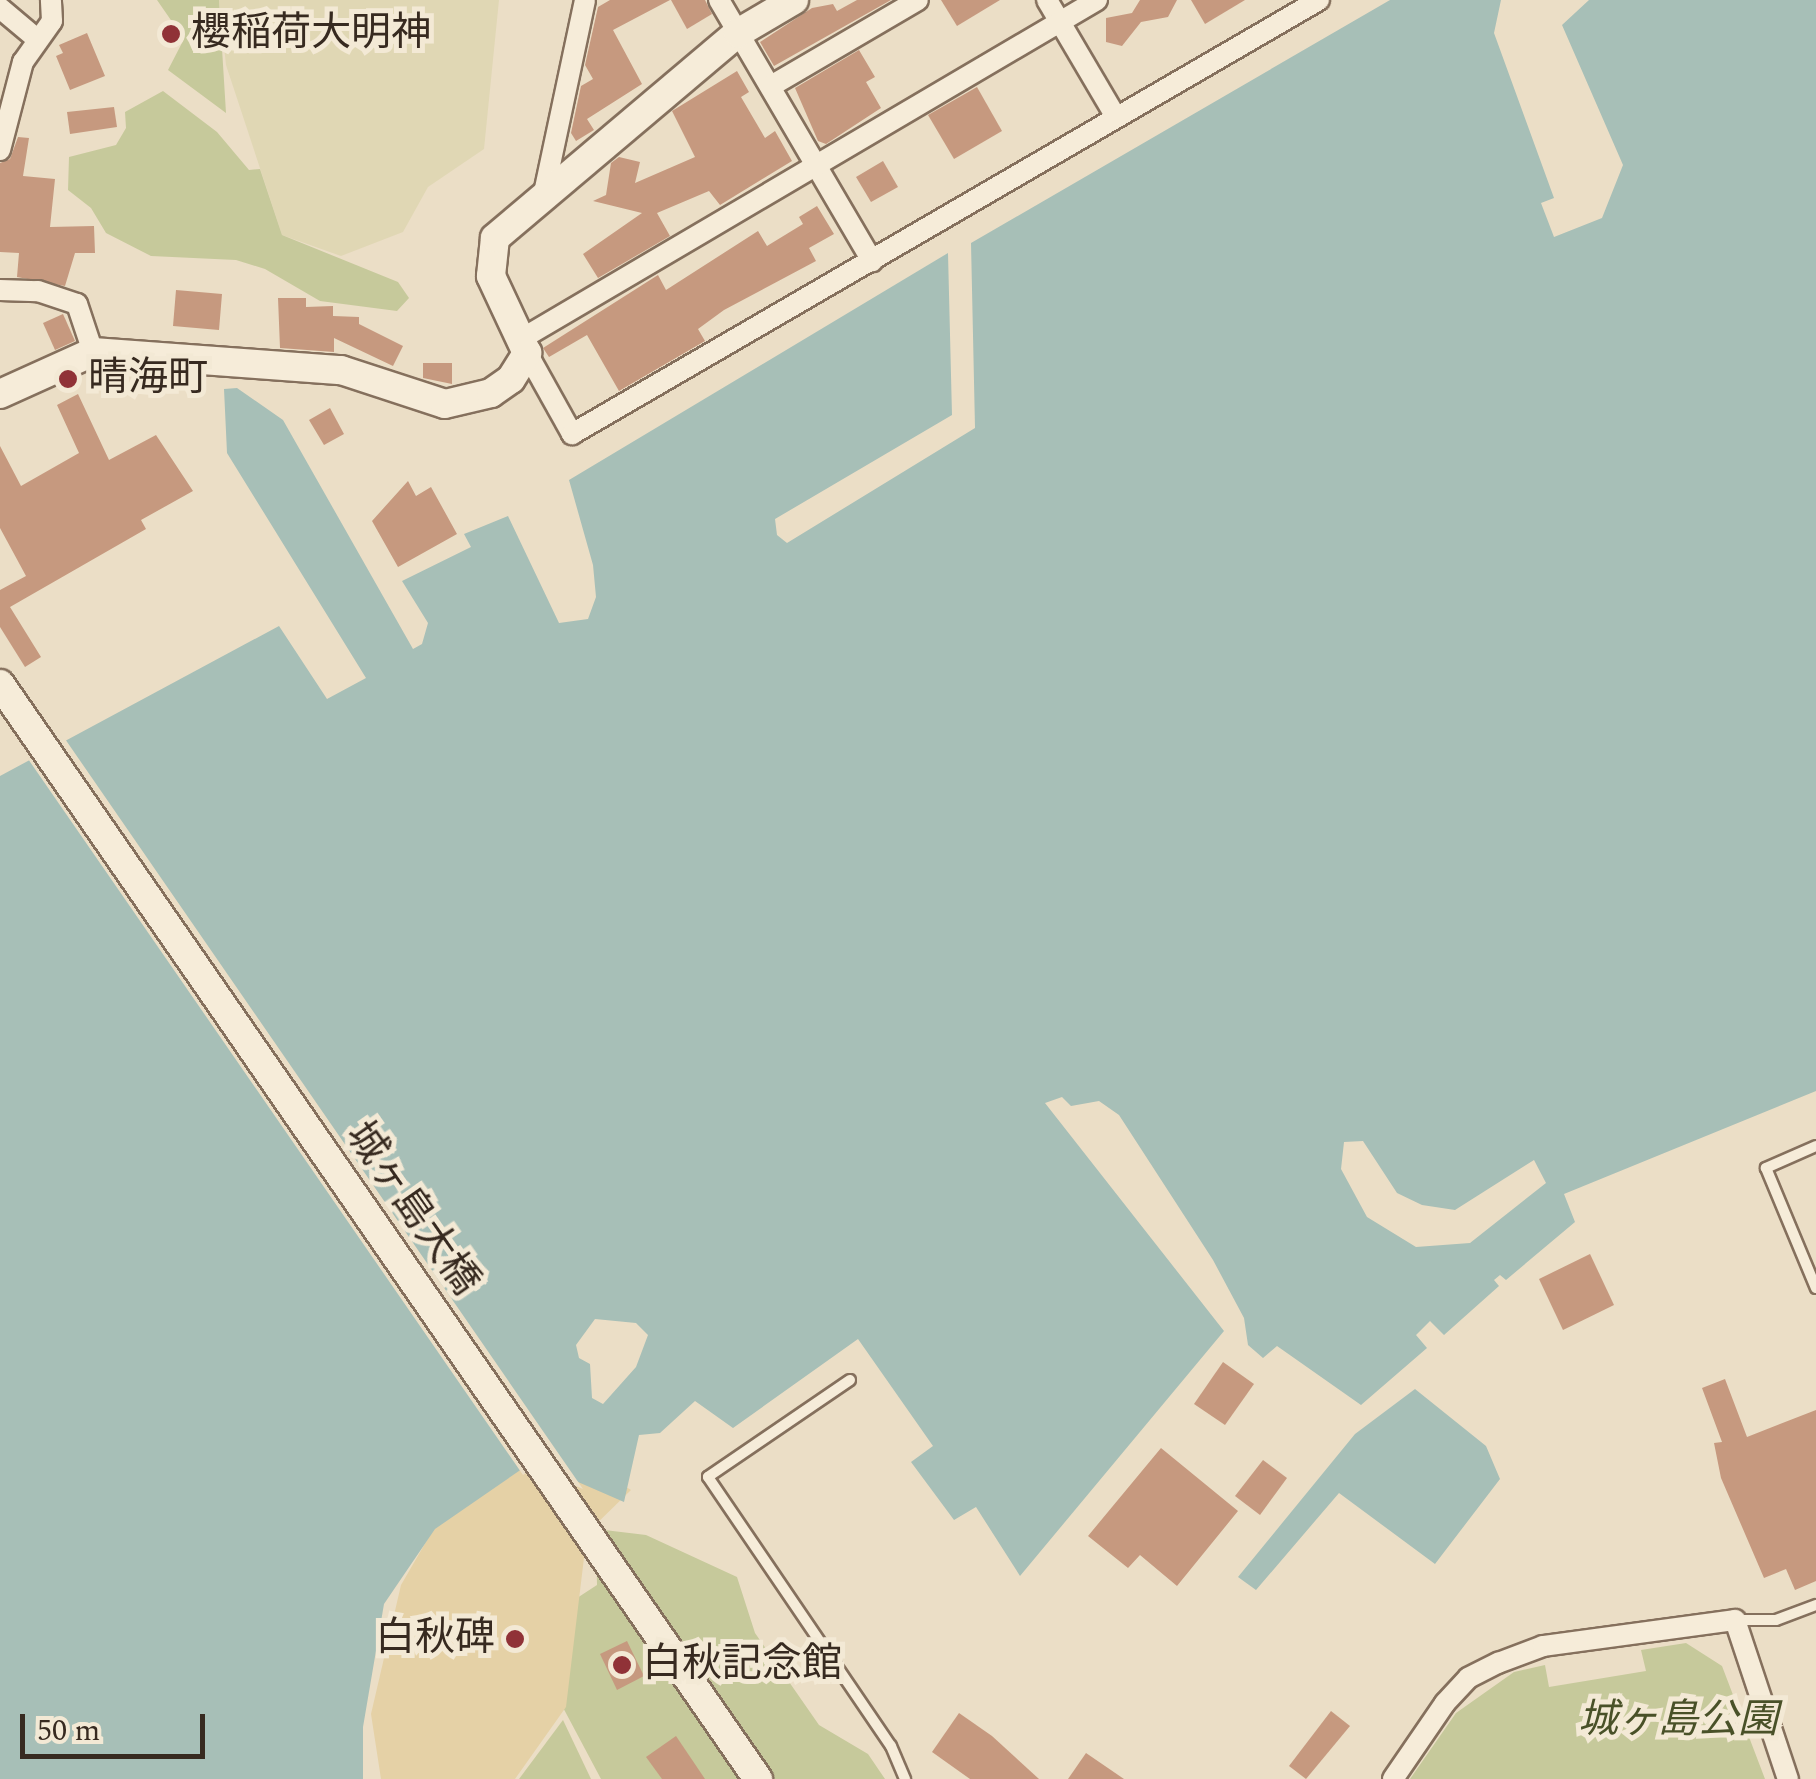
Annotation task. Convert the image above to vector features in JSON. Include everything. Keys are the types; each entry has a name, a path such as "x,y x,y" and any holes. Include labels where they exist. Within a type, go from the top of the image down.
{"street":[{"path":"0,150 23,62 52,21 51,0"},
{"path":"544,193 585,0"},
{"path":"719,0 872,261"},
{"path":"794,0 738,33 504,227 489,251 491,276 572,434 1319,0"},
{"path":"771,86 918,0"},
{"path":"1047,0 1116,117"},
{"path":"0,394 93,352 340,370 444,404 491,393 511,379 525,345 816,164 1098,0"},
{"path":"0,8 37,39"},
{"path":"0,290 38,291 77,304 93,352"},
{"name":"城ヶ島大橋","path":"0,684 758,1779"},
{"path":"1393,1779 1456,1690 1498,1663 1543,1646 1734,1620 1788,1779"}],"lane":[{"path":"1816,1146 1766,1168 1816,1288"},
{"path":"850,1380 708,1476 891,1746 905,1779"},
{"path":"1734,1620 1776,1620 1816,1605"}],"shaded area":[{"path":"219,0 499,0 484,149 428,187 403,232 341,256 282,235 226,65"}],"green space":[{"path":"157,0 219,0 226,113 168,70 184,39"},
{"path":"163,91 217,132 249,170 260,169 282,235 398,282 409,298 397,311 320,301 265,269 236,260 151,256 106,233 91,208 68,190 69,157 116,145 126,128 125,112"},
{"path":"596,1529 646,1535 737,1577 755,1633 819,1725 868,1754 885,1779 601,1779 559,1700 574,1600 597,1585"},
{"name":"城ヶ島公園","path":"1686,1643 1722,1666 1765,1779 1410,1779 1456,1713 1514,1672 1545,1665 1549,1687 1646,1671 1641,1650"},
{"path":"563,1720 591,1779 519,1779"}],"sand":[{"path":"571,1453 631,1490 587,1533 566,1707 515,1779 381,1779 371,1714 401,1585 441,1516 508,1457"}],"water":[{"path":"1390,0 1501,0 1494,33 1554,198 1541,203 1554,237 1602,218 1623,165 1562,25 1589,0 1816,0 1816,1091 1564,1194 1575,1222 1506,1280 1500,1275 1494,1280 1499,1286 1444,1335 1430,1321 1416,1335 1427,1348 1361,1405 1277,1346 1263,1358 1248,1345 1244,1318 1213,1260 1119,1115 1099,1101 1071,1106 1062,1097 1045,1103 1224,1331 1020,1576 976,1507 954,1520 911,1462 933,1446 858,1339 733,1428 695,1401 660,1433 639,1435 624,1502 532,1462 435,1529 384,1604 363,1727 363,1779 0,1779 0,776 279,626 327,699 366,678 227,453 224,389 237,388 283,420 413,649 422,644 428,623 402,581 471,547 464,534 508,516 559,623 588,619 596,597 593,565 569,480 948,253 952,415 775,519 777,535 787,543 975,428 971,243","holes":["595,1319 636,1323 648,1335 636,1367 603,1404 592,1398 590,1364 579,1358 576,1345"]},
{"path":"1415,1389 1486,1446 1500,1479 1435,1564 1339,1493 1256,1590 1238,1577 1355,1434"}],"pier":[{"path":"63,736 583,1489 533,1468 523,1475 26,756"},
{"path":"1363,1141 1397,1193 1422,1205 1455,1210 1534,1160 1546,1183 1470,1243 1416,1247 1367,1217 1341,1169 1344,1142"}],"building":[{"path":"610,0 670,0 613,30 642,84 587,119 594,130 576,141 571,133 581,86 593,79 585,65 598,7"},
{"path":"671,0 705,0 712,14 687,29"},
{"path":"857,0 891,0 774,66 760,42 812,8 833,4 837,11"},
{"path":"941,0 1000,0 957,26"},
{"path":"1140,0 1177,0 1168,17 1141,22 1122,46 1106,42 1106,18 1132,13"},
{"path":"1191,0 1245,0 1205,24"},
{"path":"87,33 105,76 70,90 56,56 63,53 59,45"},
{"path":"859,50 875,77 866,82 881,108 826,144 818,141 795,88"},
{"path":"737,71 749,92 741,97 765,138 775,131 792,161 720,205 709,191 657,213 670,236 598,278 583,254 642,213 593,201 606,195 611,163 619,157 640,162 635,183 695,157 672,111"},
{"path":"977,87 1002,131 954,159 928,115"},
{"path":"114,107 117,127 70,134 67,112"},
{"path":"18,137 29,138 23,176 55,179 50,227 94,226 95,253 75,253 65,286 17,277 19,253 0,252 0,163 10,159"},
{"path":"883,161 898,187 871,202 856,177"},
{"path":"817,206 834,234 809,248 816,261 724,310 698,329 705,341 619,391 587,335 549,357 543,348 658,275 666,290 758,231 767,246 803,224 799,217"},
{"path":"176,290 222,294 219,330 173,326"},
{"path":"278,298 306,298 306,307 333,306 333,316 359,317 359,324 403,346 393,366 334,338 334,352 280,348"},
{"path":"63,314 75,341 55,350 43,323"},
{"path":"423,363 452,363 452,384 423,378"},
{"path":"78,394 109,460 156,435 193,491 141,520 146,529 10,607 41,657 25,667 0,627 0,590 26,576 0,528 0,446 21,486 79,453 57,405"},
{"path":"330,408 344,434 324,445 309,420"},
{"path":"408,481 416,496 431,487 457,534 398,567 372,521"},
{"path":"1590,1254 1614,1305 1563,1330 1539,1279"},
{"path":"1223,1362 1254,1384 1225,1425 1194,1404"},
{"path":"1725,1379 1747,1437 1816,1410 1816,1581 1795,1590 1786,1569 1764,1578 1721,1478 1714,1443 1722,1442 1702,1388"},
{"path":"1161,1448 1238,1511 1177,1586 1140,1555 1128,1568 1088,1536"},
{"path":"1263,1460 1287,1478 1260,1515 1235,1496"},
{"name":"白秋記念館","path":"627,1641 644,1676 617,1690 600,1654"},
{"path":"1331,1711 1350,1726 1306,1779 1289,1766"},
{"path":"959,1713 992,1736 1039,1779 970,1779 932,1752"},
{"path":"676,1736 705,1779 662,1779 646,1757"},
{"path":"1086,1753 1124,1779 1068,1779"}],"place":[{"name":"櫻稲荷大明神","path":"171,34"},
{"name":"晴海町","path":"68,379"},
{"name":"白秋碑","path":"515,1639"},
{"name":"白秋記念館","path":"622,1665"}]}
